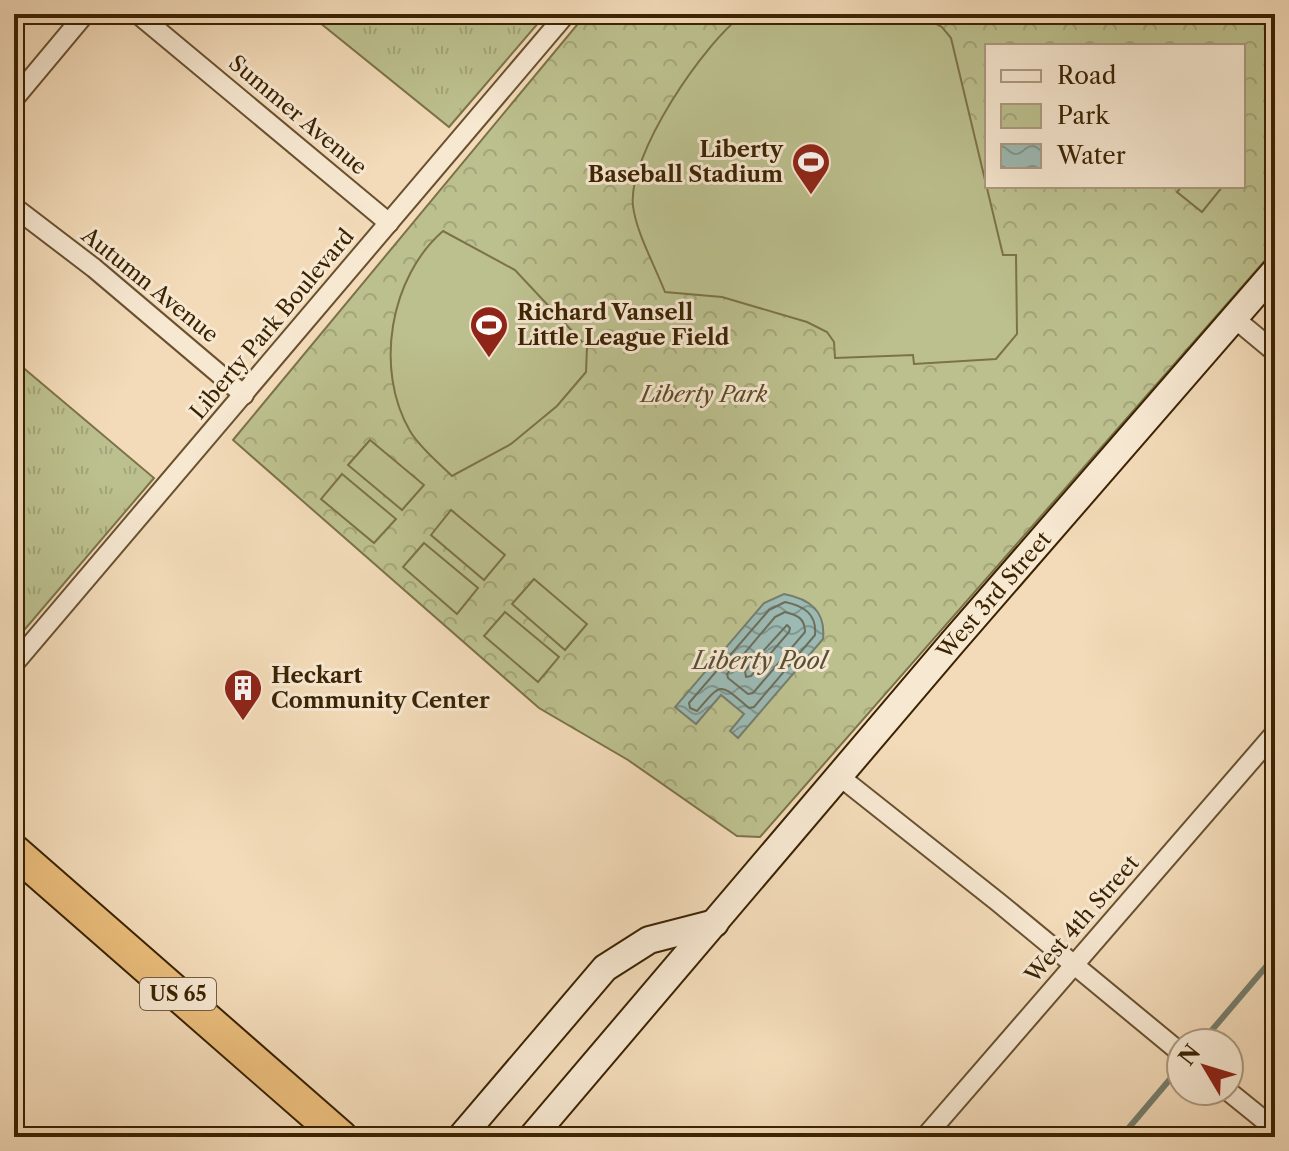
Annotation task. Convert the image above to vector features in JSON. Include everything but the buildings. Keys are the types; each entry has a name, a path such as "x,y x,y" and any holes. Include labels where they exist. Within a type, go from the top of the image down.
{"highway":[{"name":"US 65","path":"14,851 341,1137"}],"street":[{"path":"14,99 85,14"},
{"name":"Summer Avenue","path":"138,14 389,223"},
{"name":"Liberty Park Boulevard","path":"14,664 566,14"},
{"name":"Autumn Avenue","path":"19,211 94,268 244,395"},
{"name":"West 3rd Street","path":"532,1137 1275,271"},
{"path":"1234,318 1275,352"},
{"name":"West 4th Street","path":"925,1137 1275,733"},
{"path":"839,776 1165,1040"},
{"path":"461,1137 605,968 649,940 715,923"},
{"path":"1245,1105 1275,1129"}],"green space":[{"path":"309,14 546,14 449,127"},
{"name":"Liberty Park","path":"586,14 1275,14 1275,249 760,837 737,836 628,760 539,708 233,440"},
{"name":"Liberty Baseball Stadium","path":"744,14 918,14 942,27 951,38 1003,255 1016,255 1017,334 996,359 914,364 913,355 835,358 834,342 827,332 807,322 722,297 665,292 638,227 633,206 634,185 642,159 671,102 728,28"},
{"path":"1180,188 1221,188 1202,212 1177,192"},
{"name":"Richard Vansell Little League Field","path":"443,231 515,270 587,347 586,372 557,406 511,444 452,476 410,431 399,406 391,353 393,325 410,273 425,250"},
{"path":"14,360 154,478 14,642"},
{"path":"370,440 424,485 402,510 348,465"},
{"path":"342,474 396,519 374,543 321,499"},
{"path":"451,510 505,555 484,580 431,535"},
{"path":"424,543 478,588 457,614 403,567"},
{"path":"534,579 587,624 565,650 512,604"},
{"path":"505,612 559,657 538,682 484,636"}],"water":[{"name":"Liberty Pool","path":"784,594 801,599 814,608 822,621 823,639 738,738 730,731 744,714 721,695 696,724 675,707 764,603"}],"waterway":[{"path":"1215,1027 1275,956"},
{"path":"1121,1137 1165,1085"}],"place":[{"name":"Liberty Baseball Stadium","path":"811,196"},
{"name":"Richard Vansell Little League Field","path":"489,359"},
{"name":"Heckart Community Center","path":"243,722"}]}
